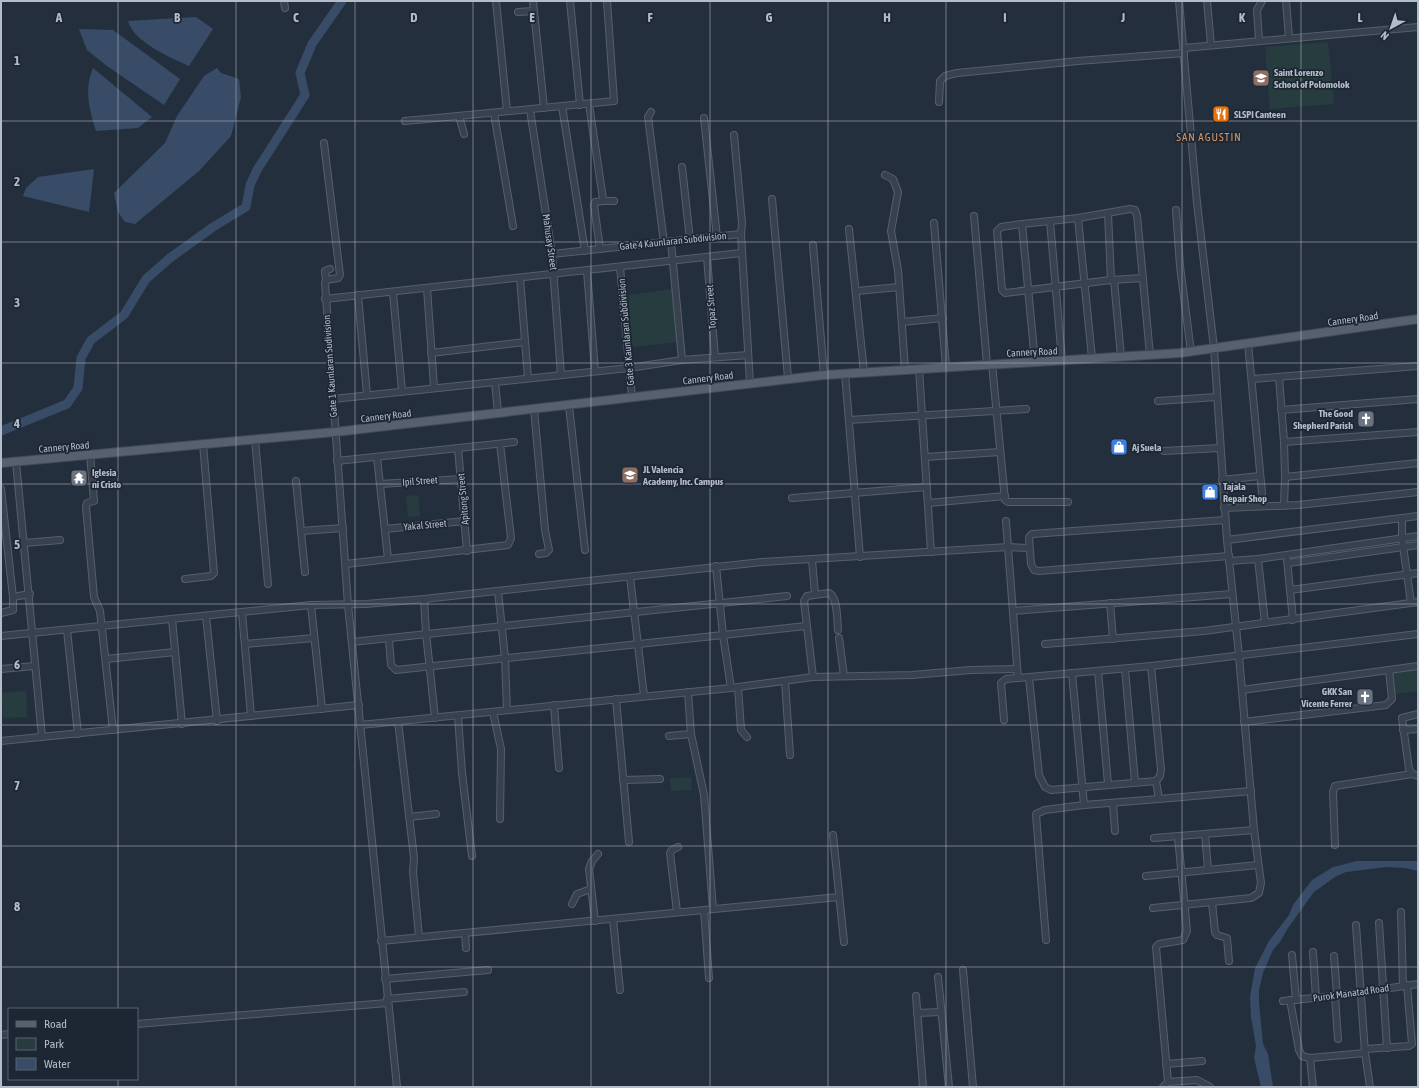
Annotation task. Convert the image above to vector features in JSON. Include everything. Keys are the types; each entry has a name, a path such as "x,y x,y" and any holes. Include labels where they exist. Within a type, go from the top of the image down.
{"main road":[{"name":"Cannery Road","path":"1,463 335,432 569,406 788,378 905,369 1191,352 1418,319"}],"street":[{"path":"284,1 285,8"},
{"path":"496,1 507,111"},
{"path":"532,1 544,108"},
{"path":"570,1 580,105"},
{"path":"405,121 580,105 615,100 607,1"},
{"path":"1153,908 1234,901 1257,896 1261,889 1250,791 1239,656 1225,520 1214,348 1197,203 1179,1"},
{"path":"1207,1 1211,45"},
{"path":"1259,40 1257,10 1262,1"},
{"path":"1285,2 1289,38"},
{"path":"518,12 534,11"},
{"path":"939,102 940,81 945,76 957,73 1184,51 1211,45 1259,40 1418,27"},
{"path":"589,104 603,202"},
{"path":"562,106 585,251"},
{"name":"Mahusay Street","path":"530,110 552,254 561,374"},
{"path":"651,112 648,117 664,243"},
{"path":"494,113 512,226"},
{"path":"460,116 464,134"},
{"path":"704,118 717,237"},
{"path":"734,135 742,223 740,234"},
{"path":"324,143 340,275 337,279 326,280"},
{"path":"682,167 690,240"},
{"path":"885,176 893,179 898,192 891,231 899,287 905,369"},
{"path":"772,199 788,378"},
{"path":"600,249 594,205 595,202 614,201"},
{"path":"1143,278 1028,289 1006,293 1002,290 997,231 1001,227 1108,214 1130,209 1136,212 1143,278 1150,355"},
{"path":"1176,210 1180,266 1191,352"},
{"path":"1108,214 1121,357"},
{"path":"974,216 990,364 998,412 1005,500 1008,502 1068,502"},
{"path":"1078,218 1092,358"},
{"path":"1050,221 1062,360"},
{"path":"934,223 946,367"},
{"path":"1022,224 1034,362"},
{"path":"849,228 857,291 864,372"},
{"name":"Gate 4 Kaunlaran Subdivision","path":"552,254 740,234 750,383"},
{"path":"671,242 682,360"},
{"path":"813,245 824,375"},
{"path":"325,299 392,293 742,253"},
{"name":"Topaz Street","path":"707,257 715,357"},
{"name":"Gate 3 Kaunlaran Subdivision","path":"620,267 628,368 632,397"},
{"name":"Gate 1 Kaunlaran Sudivision","path":"330,269 325,270 325,299 348,605 381,942 397,1087"},
{"path":"587,271 595,371"},
{"path":"520,278 528,378"},
{"path":"857,291 899,287"},
{"path":"427,288 434,387"},
{"path":"392,293 402,391"},
{"path":"358,296 367,395"},
{"path":"902,322 943,318"},
{"path":"431,353 525,342"},
{"path":"1248,344 1262,493"},
{"path":"333,399 434,387 628,368 682,360 748,355"},
{"path":"1252,379 1418,366"},
{"path":"919,369 931,552"},
{"path":"845,373 860,557"},
{"path":"1279,377 1284,442 1284,506"},
{"path":"495,382 498,413"},
{"path":"1158,401 1216,397"},
{"path":"1281,410 1418,399"},
{"path":"569,406 585,550"},
{"path":"534,409 545,530 549,550 546,553 539,554"},
{"path":"849,420 998,412 1026,409"},
{"path":"1284,442 1418,432"},
{"path":"255,440 268,584"},
{"path":"337,462 514,442"},
{"path":"185,579 211,576 214,573 203,444"},
{"path":"346,564 506,546 510,542 500,444"},
{"name":"Apitong Street","path":"458,448 467,551"},
{"path":"1164,451 1220,448"},
{"path":"925,458 1000,452"},
{"path":"90,455 94,502 87,503 86,507 94,597 100,611 113,730"},
{"path":"377,457 388,559"},
{"path":"16,462 30,594 32,633 42,737"},
{"path":"1285,477 1418,463"},
{"path":"1222,480 1260,476"},
{"name":"Ipil Street","path":"380,484 461,479"},
{"path":"296,481 305,572"},
{"path":"792,498 927,487"},
{"path":"1,489 13,597 12,610 1,613"},
{"path":"1224,508 1284,506 1418,492"},
{"path":"928,503 1005,496"},
{"path":"1227,540 1418,516"},
{"path":"1402,518 1402,538 1411,603"},
{"path":"1225,520 1032,534 1029,537 1032,568 1039,571 1229,558 1258,559 1418,536"},
{"name":"Yakal Street","path":"385,529 465,521"},
{"path":"1006,522 1018,678"},
{"path":"301,531 343,528"},
{"path":"24,543 60,540"},
{"path":"1288,563 1418,545"},
{"path":"1,636 310,605 348,605 424,599 630,577 716,566 1008,547 1030,548"},
{"path":"1286,554 1293,620"},
{"path":"1258,559 1265,623"},
{"path":"812,560 815,594"},
{"path":"716,566 730,688"},
{"path":"1290,590 1418,573"},
{"path":"630,577 644,696"},
{"path":"498,591 505,658 507,710"},
{"path":"813,677 804,601 807,596 829,593 834,596 838,630"},
{"path":"13,597 30,594"},
{"path":"1013,611 1232,594"},
{"path":"352,642 787,596"},
{"path":"424,599 429,666 436,718"},
{"path":"1045,644 1113,639 1293,620 1418,602"},
{"path":"1110,603 1113,639"},
{"path":"310,605 322,709"},
{"path":"242,612 251,716"},
{"path":"206,616 217,721"},
{"path":"172,619 182,724"},
{"path":"389,639 391,665 394,670 806,626"},
{"path":"67,630 78,734"},
{"path":"1004,720 1001,683 1006,679 1098,672 1418,634"},
{"path":"245,644 314,638"},
{"path":"839,638 844,676"},
{"path":"106,659 176,652"},
{"path":"1,669 35,666"},
{"path":"1151,666 1161,770 1160,776 1156,781 1159,799"},
{"path":"1242,690 1418,666"},
{"path":"360,725 730,688 813,677 912,675 1017,668"},
{"path":"1125,669 1134,782"},
{"path":"1244,722 1386,705 1392,699 1389,670"},
{"path":"1098,672 1108,784"},
{"path":"1072,674 1084,805"},
{"path":"1029,678 1038,766 1043,784 1051,790 1156,781"},
{"path":"784,681 790,754"},
{"path":"738,687 741,730 747,737"},
{"path":"688,692 691,734 704,795 713,909"},
{"path":"616,699 629,842"},
{"path":"1,741 217,721 358,705"},
{"path":"554,705 559,768"},
{"path":"493,712 501,749 500,819"},
{"path":"1415,775 1409,769 1402,717 1418,714"},
{"path":"458,716 462,773 472,856"},
{"path":"398,721 414,858 413,872 419,937"},
{"path":"1403,730 1418,729"},
{"path":"669,736 691,734"},
{"path":"1335,845 1332,792 1335,786 1415,775"},
{"path":"623,780 660,779"},
{"path":"1046,940 1036,814 1045,810 1084,805 1250,791"},
{"path":"1113,803 1116,831"},
{"path":"409,817 436,814"},
{"path":"1154,838 1254,830"},
{"path":"1205,834 1208,869"},
{"path":"833,835 844,942"},
{"path":"1178,837 1184,905 1188,931 1185,938 1178,941 1160,944 1156,947 1166,1064 1165,1084 1197,1080 1210,1087"},
{"path":"677,912 670,853 678,847"},
{"path":"596,921 589,869 592,861 598,854"},
{"path":"1146,876 1258,865"},
{"path":"572,904 577,894 591,889"},
{"path":"381,942 419,937 839,897"},
{"path":"1212,902 1215,932 1217,935 1227,938 1229,961"},
{"path":"704,910 709,978"},
{"path":"1292,955 1290,1000 1300,1053 1302,1056 1310,1058 1409,1046 1412,1044 1405,985 1401,912"},
{"path":"612,919 620,990"},
{"path":"1379,923 1387,1048"},
{"path":"1356,925 1365,1051 1370,1087"},
{"path":"465,933 466,948"},
{"path":"1313,952 1316,998"},
{"path":"1334,956 1338,1039"},
{"path":"385,979 488,970"},
{"path":"963,970 973,1087"},
{"path":"938,977 949,1087"},
{"name":"Purok Manatad Road","path":"1290,1000 1336,996 1418,984"},
{"path":"138,1024 387,1001 464,992"},
{"path":"916,996 923,1087"},
{"path":"918,1014 941,1012"},
{"path":"1310,1058 1313,1087"},
{"path":"1166,1064 1202,1061"}],"green space":[{"path":"1328,42 1334,104 1270,109 1265,47"},
{"path":"673,289 678,342 632,347 628,295"},
{"path":"418,495 420,516 408,517 406,496"},
{"path":"1418,670 1418,691 1395,694 1393,673"},
{"path":"26,691 27,717 3,718 2,693"},
{"path":"691,777 692,790 671,791 670,778"}],"water":[{"path":"196,17 213,29 189,66 153,48 137,36 128,21"},
{"path":"79,29 113,30 180,79 164,105 107,66 87,50"},
{"path":"93,68 152,117 138,128 96,131 88,100 90,76"},
{"path":"217,68 221,73 239,79 241,97 231,136 199,171 135,224 125,222 118,212 114,193 165,143 177,116 204,76"},
{"path":"94,169 89,212 23,196 26,188 38,177"},
{"path":"1357,861 1418,861 1418,871 1405,868 1386,867 1346,872 1335,877 1314,892 1273,950 1263,973 1259,990 1259,1003 1263,1044 1268,1054 1273,1087 1261,1087 1254,1058 1256,1046 1251,1017 1250,997 1255,968 1269,941 1289,915 1293,905 1312,880 1333,867"}],"waterway":[{"path":"1,431 67,404 78,388 81,358 91,340 124,315 146,279 170,258 213,227 246,207 250,185 257,170 305,95 300,73 312,44 342,1"}],"place":[{"name":"Saint Lorenzo School of Polomolok","path":"1261,78"},
{"name":"SLSPI Canteen","path":"1221,114"},
{"name":"The Good Shepherd Parish","path":"1366,419"},
{"name":"Aj Suela","path":"1119,447"},
{"name":"JL Valencia Academy, Inc. Campus","path":"630,475"},
{"name":"Iglesia ni Cristo","path":"79,478"},
{"name":"Tajala Repair Shop","path":"1210,492"},
{"name":"GKK San Vicente Ferrer","path":"1365,697"}],"district":[{"name":"SAN AGUSTIN","path":"1209,137"}]}
